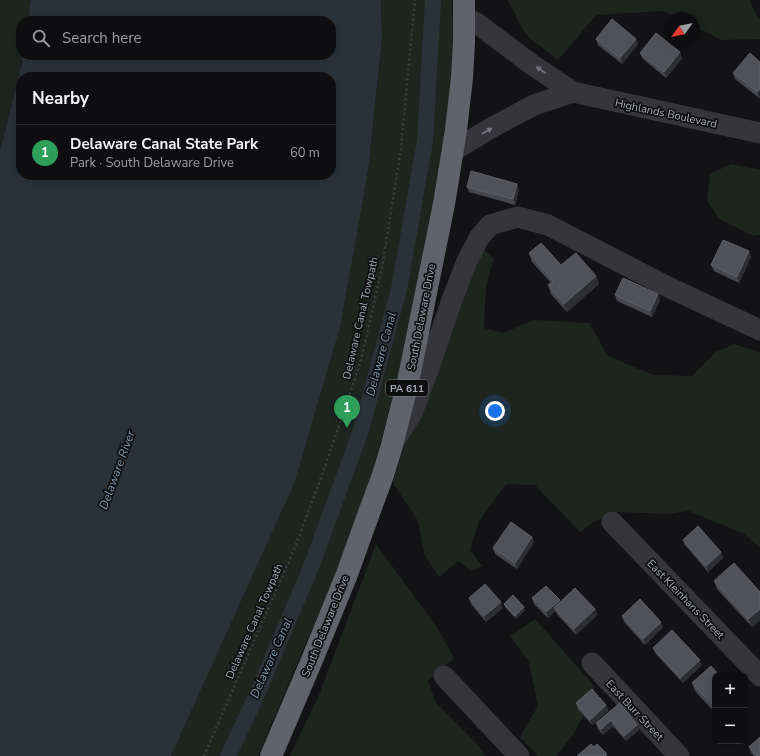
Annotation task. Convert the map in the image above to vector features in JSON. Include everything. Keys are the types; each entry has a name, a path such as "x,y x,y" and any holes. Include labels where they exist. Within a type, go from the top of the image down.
{"highway":[{"name":"South Delaware Drive","path":"271,756 347,574 392,445 408,382 444,204 453,151 462,78 464,9"}],"street":[{"name":"Highlands Boulevard","path":"464,9 478,24 531,64 573,92 760,133"},
{"path":"453,151 491,128 534,105 573,92"},
{"path":"392,445 412,413 452,300 470,256 479,238 490,225 518,217 548,225 668,287 760,330"},
{"name":"East Kleinhans Street","path":"612,522 760,676"},
{"name":"East Burr Street","path":"592,663 679,756"},
{"path":"444,676 519,756"}],"path":[{"name":"Delaware Canal Towpath","path":"204,756 293,552 322,475 360,364 382,268 401,148 415,0"}],"shaded area":[{"path":"0,0 31,0 29,16 16,16 16,60 23,60 20,72 16,72 16,87 0,151"},
{"path":"381,0 452,0 454,54 445,157 400,373 369,483 335,575 258,756 171,756 294,484 368,171 382,39"},
{"path":"508,0 749,0 760,18 760,39 721,40 700,29 700,12 664,11 596,15 558,60 525,34"},
{"path":"731,164 760,170 760,235 753,236 719,219 707,201 710,174"},
{"path":"474,243 494,258 486,286 484,328 503,333 534,320 589,323 608,356 653,375 692,376 716,352 734,344 760,352 760,547 744,534 689,511 666,514 618,512 594,522 580,532 535,485 506,484 479,521 470,550 482,566 471,571 458,561 439,577 424,554 418,521 393,483 449,280"},
{"path":"376,544 438,629 454,658 428,681 436,703 474,741 486,756 290,756 319,695"},
{"path":"535,619 595,687 592,700 573,735 556,756 538,756 520,737 538,706 529,662 510,636"}],"water":[{"name":"Delaware River","path":"31,0 381,0 382,39 368,171 340,327 294,484 171,756 0,756 0,151 16,87 16,180 336,180 336,72 20,72 23,60 336,60 336,16 29,16"}],"building":[{"path":"612,19 636,39 620,58 596,39"},
{"path":"656,33 664,39 664,48 675,48 680,52 664,72 640,53"},
{"path":"750,53 760,62 760,89 757,92 733,73"},
{"path":"471,171 517,184 513,199 467,187"},
{"path":"723,240 749,251 737,277 711,265"},
{"path":"541,243 561,265 576,253 596,276 564,304 548,285 553,281 529,253"},
{"path":"623,278 658,294 650,311 615,295"},
{"path":"511,522 532,537 515,563 493,548"},
{"path":"698,526 721,552 706,566 683,540"},
{"path":"734,563 760,592 760,609 748,619 714,581"},
{"path":"485,584 501,602 484,616 469,598"},
{"path":"546,586 560,600 546,612 532,598"},
{"path":"575,588 595,609 574,629 554,608"},
{"path":"513,595 524,607 515,616 504,604"},
{"path":"640,599 661,622 643,639 622,616"},
{"path":"672,630 700,660 680,678 653,648"},
{"path":"711,666 716,672 712,672 712,705 692,683"},
{"path":"592,689 606,705 590,720 576,703"},
{"path":"620,703 637,725 624,736 611,720 601,729 596,723"},
{"path":"760,737 760,756 757,756 749,747"},
{"path":"591,744 594,747 597,744 607,754 605,756 577,756"}],"waterway":[{"name":"Delaware Canal","path":"228,756 255,699 311,567 361,430 399,289 425,141 433,0"}],"place":[{"name":"Delaware Canal State Park","path":"347,428"}]}
